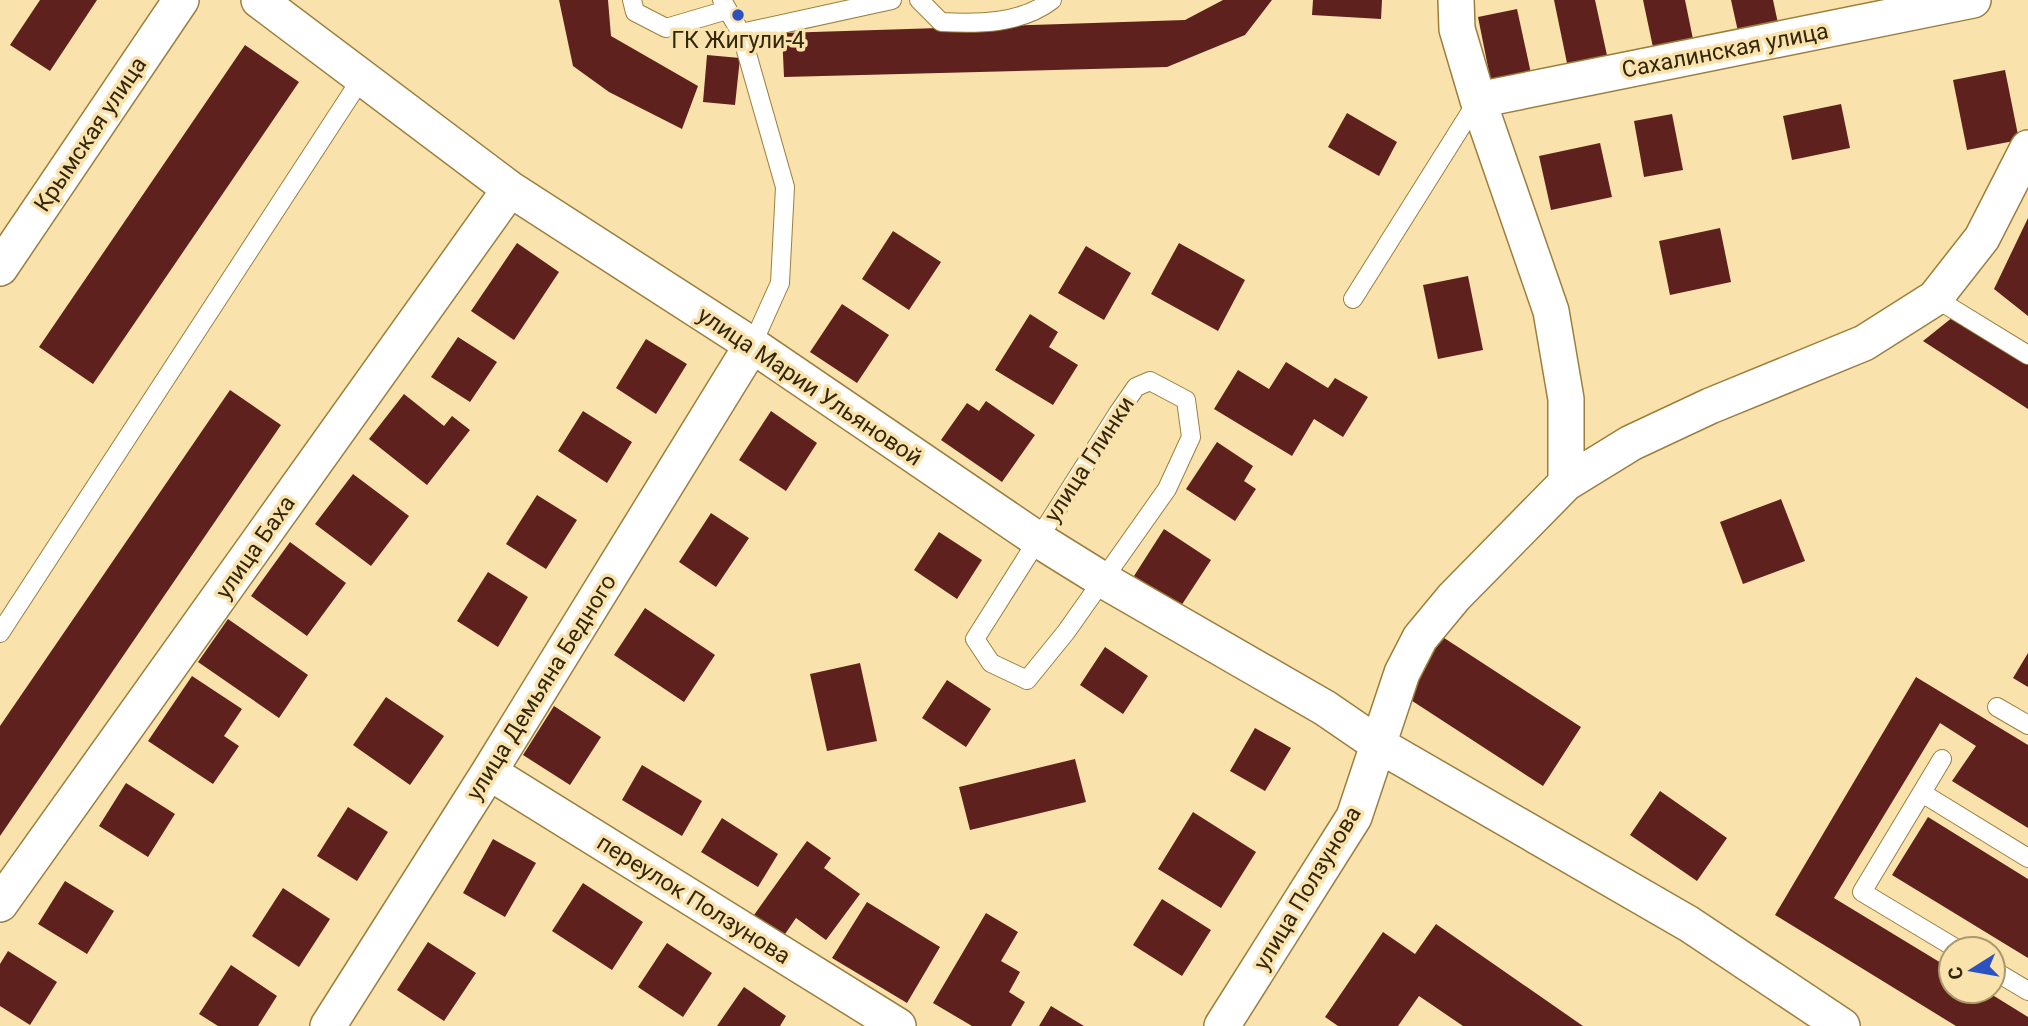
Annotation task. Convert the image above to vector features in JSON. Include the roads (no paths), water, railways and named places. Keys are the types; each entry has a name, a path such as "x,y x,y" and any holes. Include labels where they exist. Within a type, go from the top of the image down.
{"street":[{"name":"Крымская улица","path":"0,268 181,0"},
{"name":"улица Марии Ульяновой","path":"259,0 510,189 752,345 1037,539 1325,708 1379,745 1689,924 1842,1026"},
{"path":"1456,0 1457,29 1478,100 1551,312 1566,399 1566,483"},
{"name":"Сахалинская улица","path":"1478,100 1973,0"},
{"name":"улица Ползунова","path":"1222,1026 1354,817 1402,673 1420,638 1520,527 1566,483 1632,443 1710,406 1864,343 1935,298 1982,238 2028,148"},
{"name":"улица Баха","path":"0,904 510,189"},
{"name":"улица Демьяна Бедного","path":"328,1026 489,772 752,345"},
{"name":"переулок Ползунова","path":"489,772 898,1026"}],"lane":[{"path":"632,0 635,12 666,28 724,5 741,33 785,187 780,283 752,345"},
{"path":"741,33 892,0"},
{"path":"919,0 941,22 985,24 1041,9 1052,0"},
{"path":"0,632 363,76"},
{"path":"1353,299 1478,100"},
{"path":"1935,298 2028,355"},
{"name":"улица Глинки","path":"1037,539 1136,387 1150,381 1186,400 1191,437 1167,489 1103,580"},
{"path":"1037,539 975,639 991,663 1027,680 1103,580"},
{"path":"1997,706 2028,725"},
{"path":"1937,937 1862,892 1942,759"},
{"path":"1922,793 2028,858"},
{"path":"2007,978 2028,991"}],"place":[{"name":"ГК Жигули-4","path":"738,15"}]}
